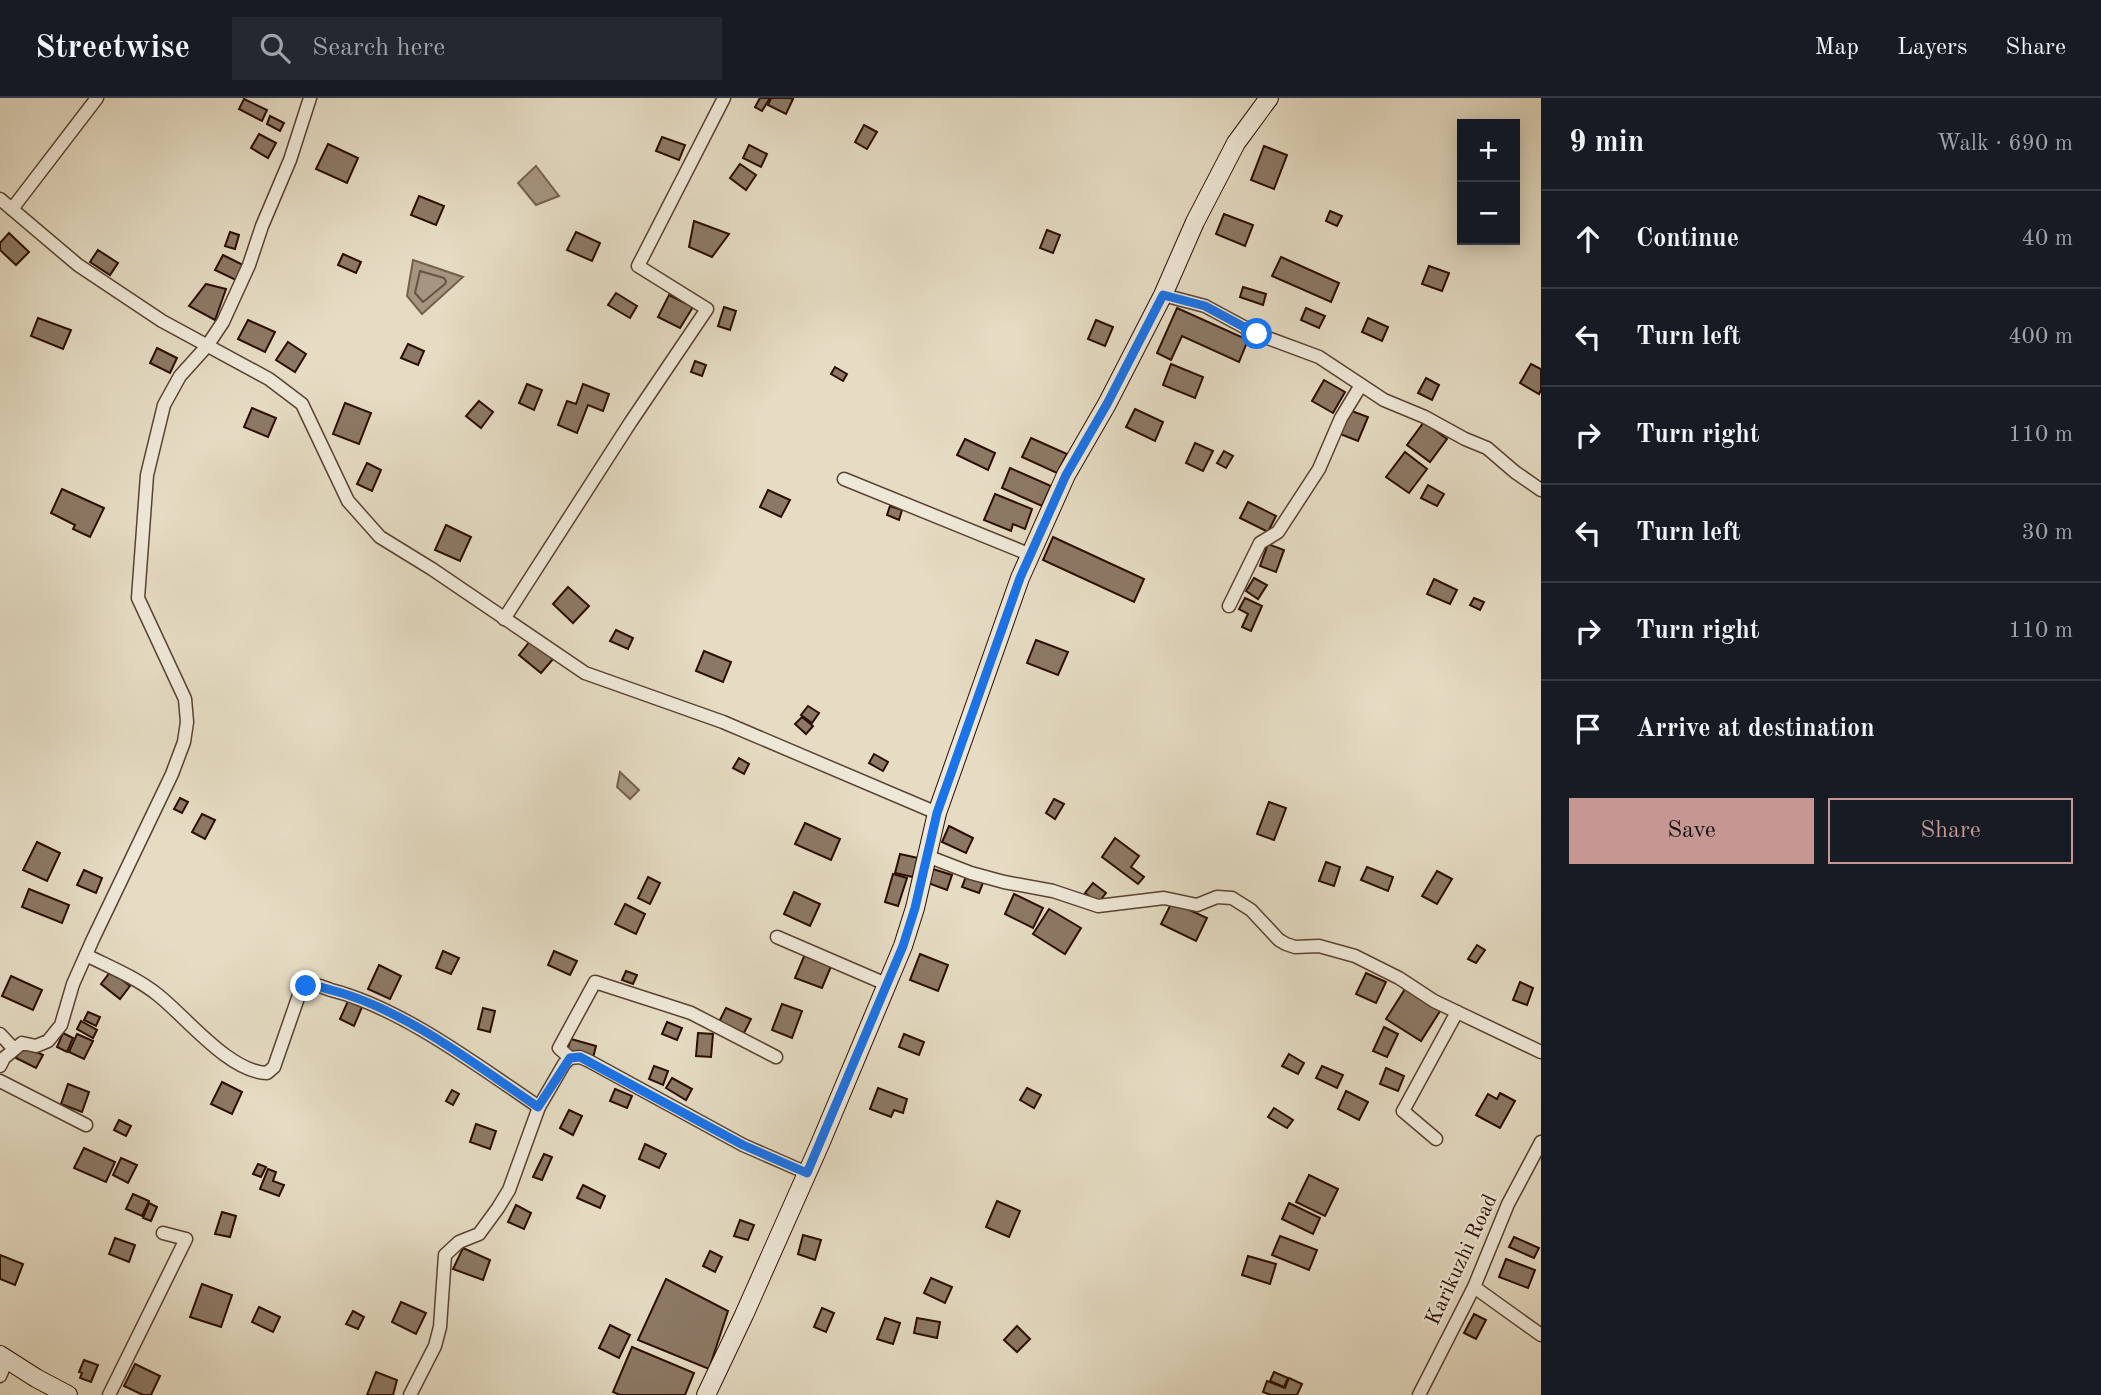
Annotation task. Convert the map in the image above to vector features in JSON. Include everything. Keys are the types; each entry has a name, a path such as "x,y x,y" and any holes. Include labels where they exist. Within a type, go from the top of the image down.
{"main road":[{"path":"706,1395 807,1173 903,946 915,908 937,813 1020,578 1066,475 1107,404 1163,295 1195,222 1236,142 1269,98"},
{"path":"2,1364 68,1395"}],"street":[{"path":"12,209 97,98"},
{"path":"0,1066 4,1058 22,1043 36,1046 48,1041 61,1025 86,955 172,774 184,741 187,722 185,699 138,597 147,475 164,405 180,376 207,346 223,322 249,265 290,160 310,98"},
{"path":"505,619 630,423 708,309 638,266 723,98"},
{"path":"0,199 78,265 162,321 269,379 302,404 348,500 380,537 585,673 723,722 937,813"},
{"path":"1163,295 1205,306 1257,334 1319,357 1384,400 1487,448 1541,490"},
{"path":"1230,606 1260,543 1278,532 1319,469 1341,418 1362,385"},
{"path":"844,479 1031,555"},
{"path":"927,856 971,873 1053,891 1098,906 1164,898 1197,905 1217,897 1232,898 1251,910 1286,944 1295,947 1319,946 1355,956 1399,978 1434,1001 1541,1052"},
{"path":"777,937 886,984"},
{"path":"86,955 156,994 223,1052 260,1073 267,1073 274,1067 299,995 306,986 312,984 347,994 382,1009 446,1045 538,1107"},
{"path":"776,1056 691,1013 595,982 559,1048 570,1058 580,1057 589,1061 743,1145 807,1173"},
{"path":"1436,1139 1403,1111 1457,1012"},
{"path":"0,1034 14,1049"},
{"path":"410,1395 435,1346 440,1327 445,1255 459,1242 479,1234 498,1208 509,1190 538,1107 570,1058"},
{"path":"0,1081 86,1125"},
{"name":"Karikuzhi Road","path":"1419,1395 1474,1287 1508,1204 1541,1142"},
{"path":"108,1395 186,1239 163,1233"},
{"path":"1474,1287 1541,1335"}],"water":[{"path":"536,166 559,196 536,205 518,183"},
{"path":"413,260 463,277 422,314 407,296"},
{"path":"620,772 639,790 630,799 617,787"}],"building":[{"path":"760,98 770,98 762,111 755,107"},
{"path":"771,98 793,99 786,114 768,105"},
{"path":"244,99 267,110 262,121 239,109"},
{"path":"270,116 284,123 280,131 267,124"},
{"path":"864,125 877,132 867,149 855,142"},
{"path":"259,134 276,143 268,158 251,148"},
{"path":"662,137 685,145 679,160 656,151"},
{"path":"328,144 358,158 347,183 316,169"},
{"path":"749,145 767,154 761,167 743,158"},
{"path":"1264,146 1287,155 1274,189 1251,180"},
{"path":"740,164 756,175 746,190 730,178"},
{"path":"419,196 444,206 436,225 411,215"},
{"path":"1330,211 1342,216 1337,226 1326,221"},
{"path":"1224,214 1253,225 1245,246 1216,234"},
{"path":"694,221 729,234 712,257 689,247"},
{"path":"1047,230 1060,235 1053,253 1040,248"},
{"path":"230,232 239,235 235,249 225,246"},
{"path":"576,232 600,243 592,261 567,250"},
{"path":"9,233 29,252 16,265 0,250 0,243"},
{"path":"98,250 118,263 110,275 90,262"},
{"path":"343,254 361,262 356,273 338,265"},
{"path":"223,255 245,266 238,281 215,270"},
{"path":"1281,257 1339,283 1331,302 1272,276"},
{"path":"1429,266 1449,273 1442,291 1422,284"},
{"path":"206,284 226,289 215,320 189,306"},
{"path":"1243,287 1266,294 1263,305 1240,297"},
{"path":"616,293 637,306 630,318 608,305"},
{"path":"669,295 693,307 680,328 658,317"},
{"path":"724,307 736,311 730,330 718,326"},
{"path":"1177,308 1248,340 1239,362 1182,336 1171,360 1157,353"},
{"path":"1306,308 1325,316 1319,328 1301,320"},
{"path":"38,318 71,330 63,349 31,336"},
{"path":"1368,318 1388,327 1382,341 1362,332"},
{"path":"248,320 275,332 265,352 238,339"},
{"path":"1096,320 1113,327 1105,346 1088,339"},
{"path":"288,342 306,354 295,372 276,360"},
{"path":"408,344 424,351 418,365 401,358"},
{"path":"157,348 177,358 170,373 150,363"},
{"path":"695,361 706,365 702,376 691,372"},
{"path":"1171,364 1203,377 1195,398 1163,385"},
{"path":"1531,364 1541,369 1539,394 1520,383"},
{"path":"835,367 847,374 843,381 831,374"},
{"path":"1426,378 1439,385 1432,400 1418,393"},
{"path":"1324,380 1345,392 1333,413 1312,401"},
{"path":"527,384 542,390 534,410 519,403"},
{"path":"583,384 609,394 603,411 588,405 577,433 558,425 567,401 576,404"},
{"path":"479,401 493,412 481,428 466,416"},
{"path":"345,403 371,413 359,444 333,434"},
{"path":"252,408 276,418 268,437 244,427"},
{"path":"1135,409 1163,422 1155,441 1126,427"},
{"path":"1349,410 1368,417 1358,441 1340,434"},
{"path":"1424,422 1447,439 1430,462 1407,445"},
{"path":"1031,438 1067,454 1057,473 1022,457"},
{"path":"965,439 995,453 988,470 957,455"},
{"path":"1195,443 1213,451 1203,471 1186,463"},
{"path":"1224,451 1233,456 1226,468 1217,463"},
{"path":"1405,452 1427,469 1409,493 1386,477"},
{"path":"367,463 381,470 372,491 357,484"},
{"path":"1010,468 1051,486 1042,506 1002,488"},
{"path":"1428,485 1444,494 1437,506 1421,498"},
{"path":"62,489 104,508 90,537 73,529 75,525 51,513"},
{"path":"768,490 790,500 781,517 760,507"},
{"path":"995,494 1032,509 1025,529 1013,524 1011,531 984,520"},
{"path":"1248,502 1276,516 1268,532 1240,518"},
{"path":"890,506 902,510 899,520 887,515"},
{"path":"446,525 471,537 460,561 435,550"},
{"path":"1053,537 1144,579 1134,602 1043,560"},
{"path":"1268,544 1284,550 1276,572 1260,566"},
{"path":"1254,578 1267,585 1258,599 1246,591"},
{"path":"1434,579 1457,590 1450,604 1427,594"},
{"path":"568,587 589,606 573,623 553,604"},
{"path":"1245,598 1262,606 1251,631 1242,627 1248,614 1239,609"},
{"path":"1474,598 1484,602 1480,610 1470,605"},
{"path":"616,630 633,638 628,649 610,641"},
{"path":"531,640 553,659 541,673 519,655"},
{"path":"1036,640 1068,652 1058,675 1027,663"},
{"path":"704,651 731,662 723,682 696,671"},
{"path":"808,706 819,713 812,723 801,715"},
{"path":"802,717 813,726 806,734 795,724"},
{"path":"874,754 888,762 883,771 869,763"},
{"path":"739,758 749,764 744,774 733,768"},
{"path":"180,798 188,802 182,813 174,809"},
{"path":"1054,799 1064,804 1055,819 1046,813"},
{"path":"1269,802 1286,808 1274,840 1257,834"},
{"path":"202,814 215,820 205,839 192,832"},
{"path":"805,823 840,839 831,860 795,844"},
{"path":"949,826 973,838 966,853 942,842"},
{"path":"1115,838 1139,856 1131,867 1144,877 1138,884 1102,857"},
{"path":"37,842 60,853 47,881 23,870"},
{"path":"900,854 918,858 913,877 895,873"},
{"path":"1326,862 1340,867 1334,886 1319,881"},
{"path":"1367,867 1393,877 1388,891 1361,880"},
{"path":"933,869 952,875 947,890 928,883"},
{"path":"84,870 102,878 96,893 77,885"},
{"path":"1437,871 1452,879 1437,904 1422,896"},
{"path":"893,874 907,878 898,906 885,902"},
{"path":"967,874 984,880 979,893 962,887"},
{"path":"648,877 660,883 650,904 638,898"},
{"path":"1093,883 1106,893 1098,903 1085,893"},
{"path":"29,889 69,905 62,923 22,907"},
{"path":"794,892 820,904 810,926 784,914"},
{"path":"1014,894 1043,908 1033,928 1005,914"},
{"path":"1172,902 1207,918 1196,941 1161,924"},
{"path":"625,904 645,914 636,934 615,924"},
{"path":"1049,909 1081,928 1065,954 1033,934"},
{"path":"1477,945 1485,950 1476,963 1468,959"},
{"path":"443,951 459,958 451,974 436,968"},
{"path":"554,951 577,961 570,975 548,965"},
{"path":"805,954 832,964 822,988 795,978"},
{"path":"920,954 948,965 938,991 910,980"},
{"path":"379,965 401,976 390,999 368,989"},
{"path":"111,971 130,986 120,999 101,984"},
{"path":"626,971 637,975 633,984 622,980"},
{"path":"1366,973 1386,982 1376,1003 1356,994"},
{"path":"11,976 42,990 33,1010 2,996"},
{"path":"1520,982 1533,988 1527,1005 1513,1000"},
{"path":"1407,986 1442,1008 1421,1041 1386,1019"},
{"path":"348,1001 362,1007 354,1026 340,1019"},
{"path":"782,1004 802,1011 792,1038 772,1030"},
{"path":"483,1008 495,1011 490,1032 478,1029"},
{"path":"726,1008 751,1019 744,1033 719,1022"},
{"path":"88,1012 100,1017 96,1026 84,1020"},
{"path":"81,1021 97,1030 93,1038 77,1029"},
{"path":"667,1022 682,1028 677,1040 662,1034"},
{"path":"1384,1027 1398,1034 1387,1057 1373,1051"},
{"path":"63,1033 73,1038 67,1052 57,1047"},
{"path":"698,1033 713,1034 711,1057 696,1056"},
{"path":"77,1034 93,1041 84,1059 69,1052"},
{"path":"904,1034 924,1042 919,1055 899,1047"},
{"path":"571,1039 596,1046 593,1058 567,1051"},
{"path":"22,1045 43,1055 36,1068 16,1058"},
{"path":"1289,1054 1304,1063 1298,1074 1282,1066"},
{"path":"654,1066 668,1071 663,1085 649,1079"},
{"path":"1322,1066 1343,1075 1337,1088 1316,1078"},
{"path":"1386,1068 1404,1076 1398,1091 1380,1084"},
{"path":"672,1078 692,1089 686,1100 666,1088"},
{"path":"222,1082 242,1092 232,1114 211,1104"},
{"path":"68,1084 89,1092 82,1112 61,1104"},
{"path":"878,1088 907,1099 903,1113 894,1110 891,1117 870,1109"},
{"path":"1027,1088 1041,1095 1034,1108 1020,1100"},
{"path":"615,1089 632,1096 627,1108 610,1101"},
{"path":"452,1090 459,1094 453,1105 446,1101"},
{"path":"1346,1091 1368,1102 1359,1120 1338,1109"},
{"path":"1500,1093 1515,1101 1500,1128 1476,1115 1488,1094 1497,1099"},
{"path":"1274,1108 1293,1120 1287,1128 1268,1117"},
{"path":"569,1110 582,1116 573,1135 560,1128"},
{"path":"119,1120 131,1126 126,1136 114,1130"},
{"path":"476,1124 496,1131 490,1149 470,1142"},
{"path":"645,1144 666,1154 659,1168 639,1159"},
{"path":"84,1148 115,1162 106,1182 74,1168"},
{"path":"544,1154 552,1157 542,1180 533,1177"},
{"path":"121,1158 137,1165 128,1183 113,1175"},
{"path":"258,1164 266,1167 261,1177 253,1174"},
{"path":"268,1169 276,1172 273,1181 284,1185 279,1196 260,1189"},
{"path":"1309,1175 1338,1189 1325,1216 1296,1202"},
{"path":"583,1185 605,1196 600,1208 577,1198"},
{"path":"133,1194 149,1201 142,1216 126,1209"},
{"path":"997,1201 1020,1211 1009,1237 986,1227"},
{"path":"149,1203 157,1207 151,1221 143,1218"},
{"path":"1289,1203 1320,1218 1313,1234 1282,1219"},
{"path":"516,1205 531,1213 524,1229 508,1222"},
{"path":"222,1212 236,1216 230,1237 215,1234"},
{"path":"740,1220 754,1225 748,1240 734,1236"},
{"path":"803,1235 821,1240 815,1260 798,1254"},
{"path":"1280,1236 1317,1250 1309,1270 1272,1255"},
{"path":"1514,1237 1539,1248 1534,1258 1509,1247"},
{"path":"115,1238 135,1245 129,1262 109,1254"},
{"path":"463,1248 490,1260 483,1280 453,1269"},
{"path":"710,1251 722,1257 715,1272 703,1266"},
{"path":"0,1255 23,1264 15,1285 0,1279"},
{"path":"1248,1256 1276,1264 1270,1284 1242,1275"},
{"path":"1506,1259 1535,1270 1528,1288 1499,1277"},
{"path":"931,1278 952,1287 945,1303 924,1293"},
{"path":"666,1279 728,1311 709,1369 638,1340"},
{"path":"202,1284 232,1295 221,1327 190,1317"},
{"path":"401,1302 426,1313 416,1334 392,1322"},
{"path":"259,1307 280,1317 273,1332 252,1322"},
{"path":"822,1308 834,1313 826,1332 814,1327"},
{"path":"353,1311 364,1317 358,1329 346,1324"},
{"path":"1474,1314 1486,1320 1476,1339 1464,1333"},
{"path":"885,1318 900,1323 893,1344 877,1339"},
{"path":"917,1318 940,1322 937,1338 914,1333"},
{"path":"610,1325 630,1335 619,1358 599,1348"},
{"path":"1017,1326 1030,1339 1017,1352 1004,1340"},
{"path":"632,1347 694,1373 685,1395 620,1395 613,1392"},
{"path":"84,1360 98,1365 91,1382 80,1378 82,1373 79,1372"},
{"path":"135,1364 160,1376 151,1395 143,1395 124,1386"},
{"path":"376,1372 397,1380 393,1395 367,1395"},
{"path":"1274,1372 1288,1378 1284,1387 1270,1381"},
{"path":"1289,1378 1302,1384 1297,1395 1271,1395 1263,1392 1267,1381 1285,1388"}],"route":[{"path":"306,986 312,984 347,994 382,1009 446,1045 538,1107 564,1064 570,1058 580,1057 743,1145 807,1173 903,946 915,908 937,813 1020,578 1066,475 1107,404 1163,295 1205,306 1257,334"}]}
